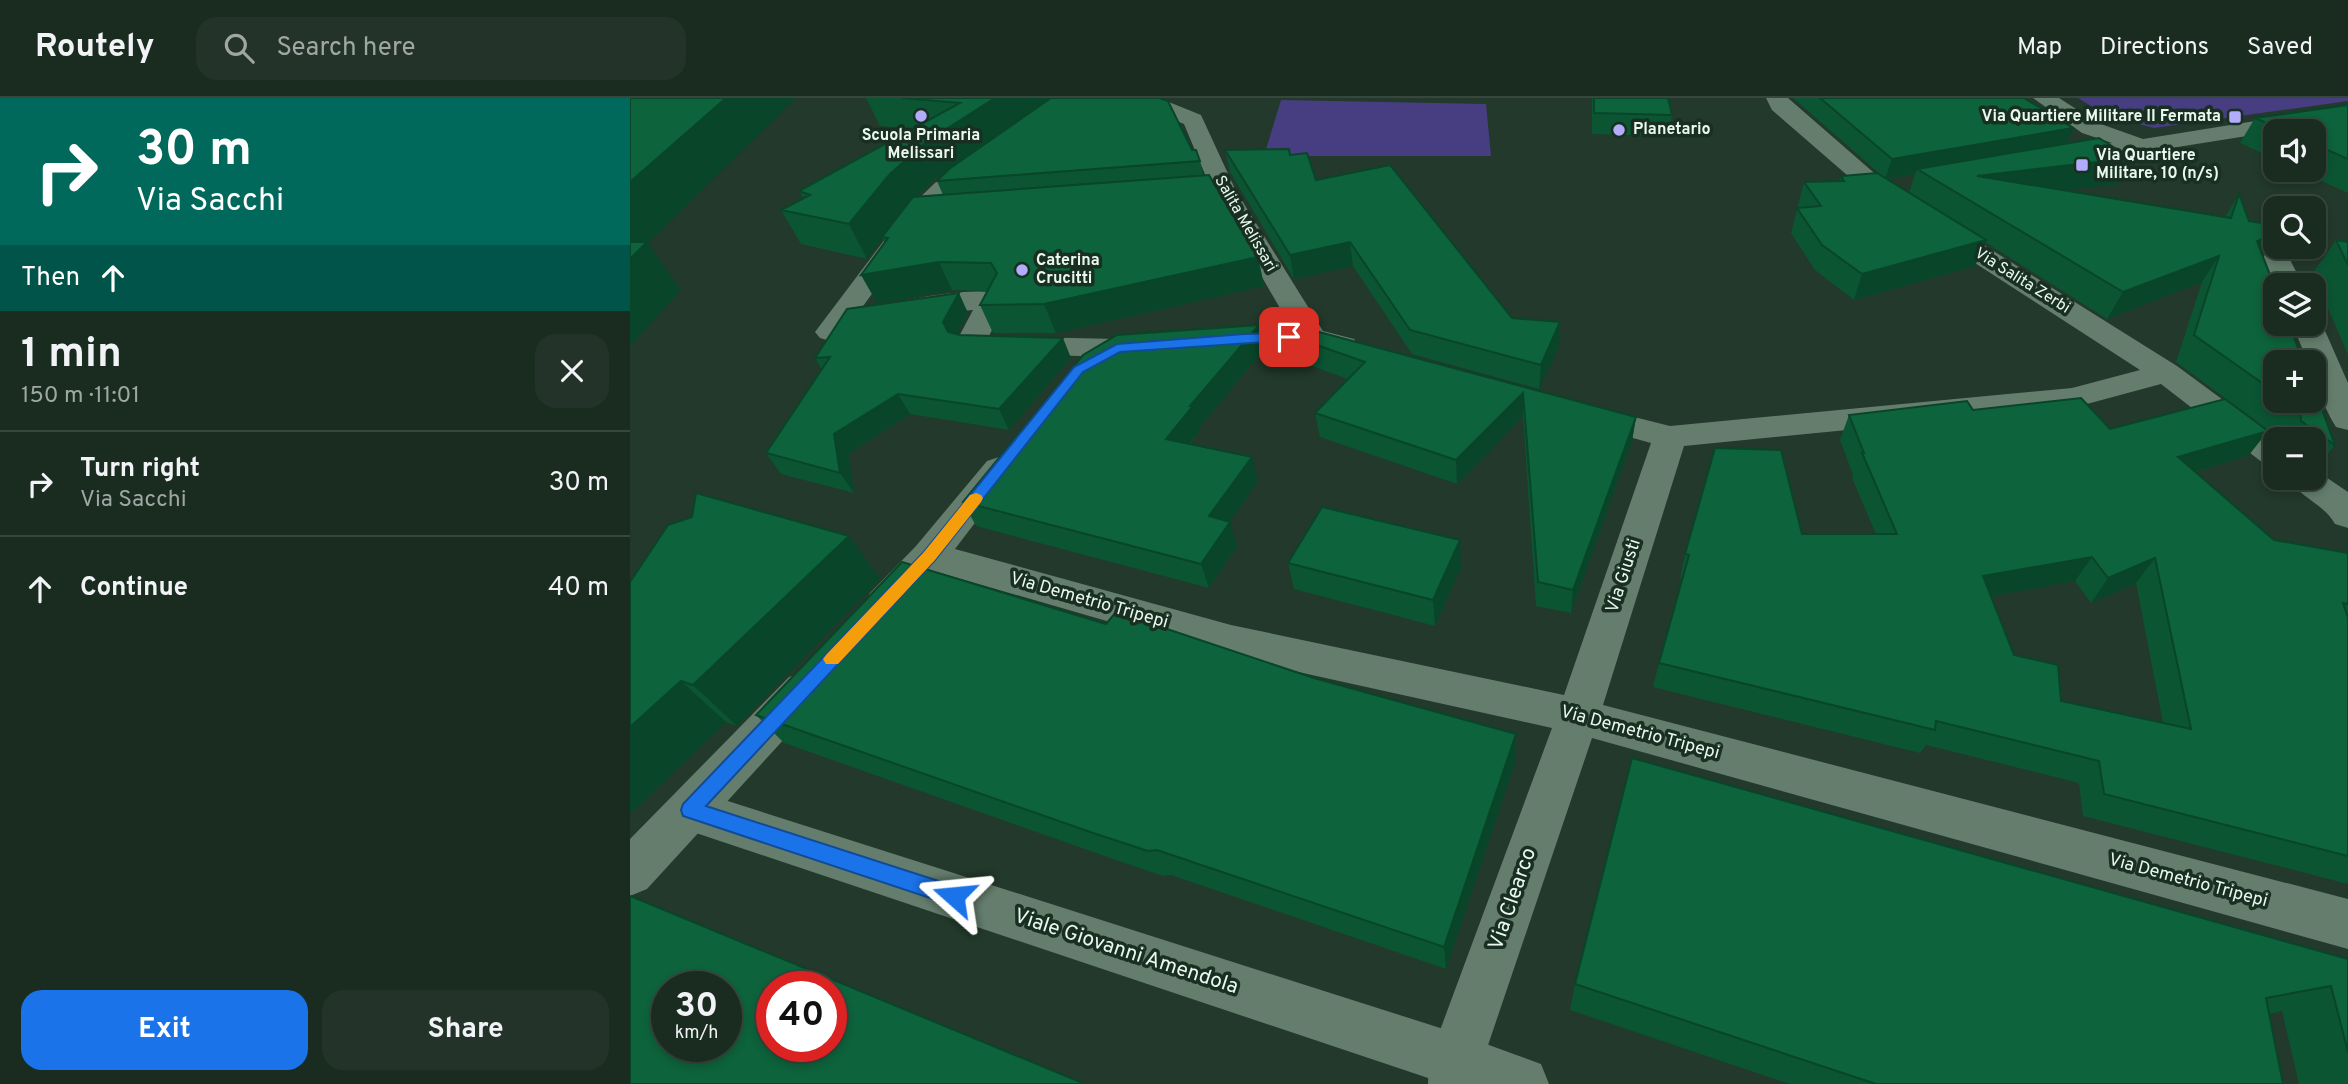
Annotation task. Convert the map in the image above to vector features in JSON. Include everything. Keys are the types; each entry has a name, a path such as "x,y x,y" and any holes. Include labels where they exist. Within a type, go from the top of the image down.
{"street":[{"path":"1070,380 1079,370 1130,347 970,344 993,300 938,304 832,329 916,215 948,184 1072,98"},
{"name":"Salita Melissari","path":"1141,98 1194,120 1224,191 1312,337"},
{"name":"Via Salita Zerbi","path":"1777,98 1780,105 1892,188 2165,373 2263,446"},
{"path":"2044,98 2090,128 2138,145"},
{"path":"2043,162 2348,113"},
{"path":"1197,193 1224,191"},
{"path":"916,215 956,212"},
{"path":"2326,332 2348,338"},
{"path":"2312,336 2348,420"},
{"path":"1181,343 1244,338 1312,337 1373,354"},
{"path":"1551,405 1670,437 2072,398 2165,373"},
{"name":"Via Giusti","path":"1578,716 1670,437"},
{"path":"862,627 929,556 1021,442"},
{"path":"2321,490 2346,509 2348,515"},
{"name":"Via Demetrio Tripepi","path":"929,556 1231,641 1578,716 2348,925"},
{"path":"630,873 834,658"},
{"name":"Via Clearco","path":"1456,1072 1578,716"},
{"name":"Viale Giovanni Amendola","path":"690,810 1456,1072 1521,1084"}],"shaded area":[{"path":"2078,98 2348,98 2348,101 2154,128 2107,116"},
{"path":"1281,100 1486,104 1491,156 1264,156"}],"building":[{"path":"630,98 726,98 630,182"},
{"path":"902,98 995,98 923,144 889,175 849,224 781,210 810,195 799,191 960,103"},
{"path":"1051,98 1159,98 1168,101 1200,161 937,181 949,169"},
{"path":"1594,98 1668,98 1672,115 1594,113"},
{"path":"1820,98 2024,98 2073,128 1892,159"},
{"path":"2348,105 2348,159 2326,149 2326,119 2263,119 2263,121 2255,118"},
{"path":"2099,138 2131,158 1977,176 2231,218 2239,194 2249,221 2263,223 2263,239 2257,241 2269,273 2263,273 2263,336 2293,336 2299,350 2263,350 2263,384 2194,335 2219,256 2123,292 1917,169"},
{"path":"1289,149 1290,155 1307,153 1316,180 1390,165 1512,318 1560,322 1541,365 1410,330 1350,242 1290,255 1225,150"},
{"path":"1877,173 1986,240 1862,274 1822,245 1797,208 1821,206 1804,182 1844,181 1841,176"},
{"path":"1209,175 1258,257 1044,304 980,305 997,273 991,263 939,262 861,275 888,238 882,237 913,197"},
{"path":"2336,240 2348,242 2348,265"},
{"path":"630,242 647,242 630,259"},
{"path":"959,293 943,322 948,332 960,335 1063,338 999,409 898,394 834,434 840,473 766,453 830,357 815,358 847,309"},
{"path":"1259,325 1190,406 1193,406 1166,439 1252,457 1209,516 1230,522 1201,564 963,502 1083,355 1117,335"},
{"path":"1293,325 1636,417 1573,590 1538,582 1523,393 1456,460 1315,413 1365,362 1291,336"},
{"path":"2081,398 2110,429 2225,399 2263,427 2263,432 2178,457 2274,540 2348,553 2348,604 2343,603 2348,618 2348,856 2104,794 2099,761 1936,721 1935,730 1659,663 1689,555 1685,554 1715,448 1781,450 1802,534 1897,534 1862,453 1849,415 1967,401 1973,410","holes":["2092,557 2108,578 2155,558 2191,729 2061,701 2058,665 2014,655 1983,576"]},
{"path":"2300,413 2323,413 2335,445 2326,439 2326,427 2310,427 2301,421"},
{"path":"696,493 849,536 693,685 681,681 630,727 630,582 668,525 692,517"},
{"path":"1322,507 1460,540 1433,600 1288,563"},
{"path":"902,562 1106,624 1116,612 1314,678 1516,734 1444,947 1157,850 1148,851 1096,834 756,715"},
{"path":"1632,758 2348,959 2348,1052 2331,986 2266,998 2283,1084 1876,1084 1575,984"},
{"path":"630,896 812,971 756,971 756,1062 847,1062 847,986 1085,1084 630,1084"}],"slow traffic":[{"path":"832,659 929,556 976,498"}],"place":[{"name":"Scuola Primaria Melissari","path":"921,116"},
{"name":"Via Quartiere Militare II Fermata","path":"2235,117"},
{"name":"Planetario","path":"1619,130"},
{"name":"Via Quartiere Militare, 10 (n/s)","path":"2082,165"},
{"name":"Caterina Crucitti","path":"1022,270"}],"route":[{"path":"954,896 690,810 929,556 1079,370 1117,348 1289,337"}]}
